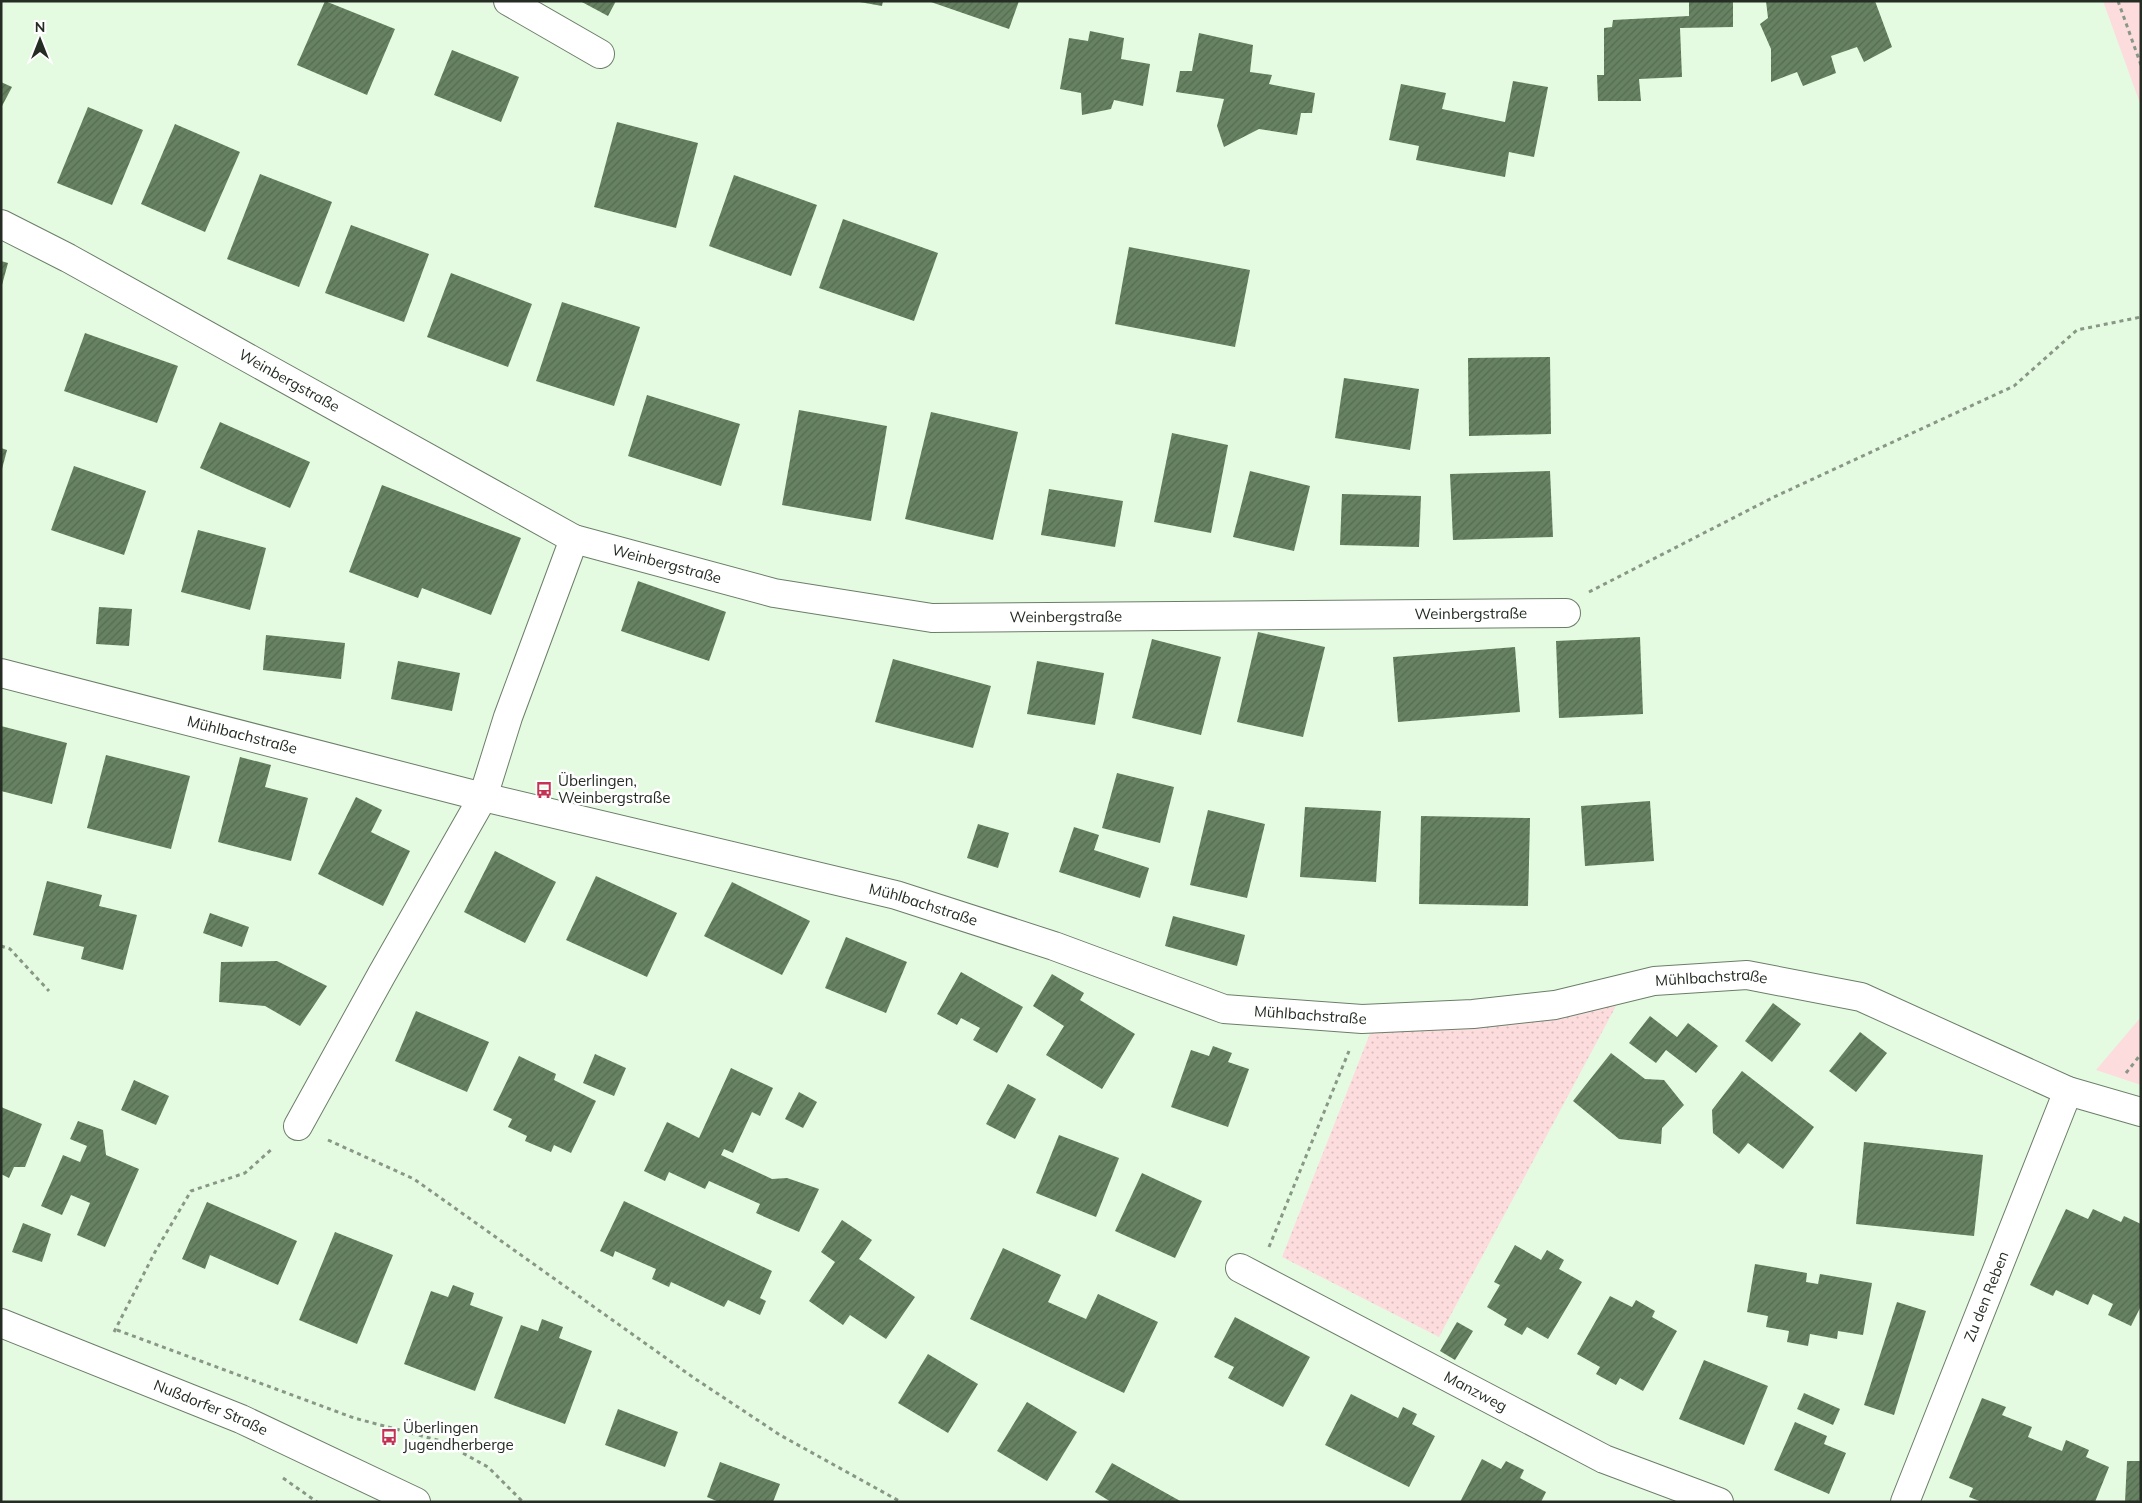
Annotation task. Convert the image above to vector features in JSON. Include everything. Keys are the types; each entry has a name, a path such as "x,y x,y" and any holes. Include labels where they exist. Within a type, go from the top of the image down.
{"street":[{"path":"508,1 600,54"},
{"name":"Weinbergstraße","path":"1,224 68,258 574,539 774,593 932,618 1566,613"},
{"path":"298,1126 483,797 508,717 574,539"},
{"name":"Mühlbachstraße","path":"1,673 483,797 896,895 1054,946 1224,1009 1362,1019 1482,1013 1555,1005 1654,981 1747,975 1861,997 2068,1091 2141,1112"},
{"name":"Zu den Reben","path":"1905,1502 2068,1091"},
{"name":"Manzweg","path":"1248,1273 1604,1459 1719,1502"},
{"name":"Nußdorfer Straße","path":"1,1322 241,1419 416,1502"}],"path":[{"path":"2118,1 2141,65"},
{"path":"1566,613 1572,601 1730,520 2014,386 2077,330 2141,317"},
{"path":"1,946 10,949 49,991"},
{"path":"1248,1273 1362,1019"},
{"path":"523,1502 488,1467 441,1441 354,1418 116,1330 155,1252 191,1191 245,1173 298,1126 414,1179 694,1378 780,1435 901,1502"}],"shaded area":[{"path":"2103,1 2141,1 2141,106"},
{"path":"1616,1006 1439,1337 1282,1257 1371,1031"},
{"path":"2141,1017 2141,1085 2096,1070"}],"building":[{"path":"325,1 395,29 367,95 297,65"},
{"path":"580,1 616,1 608,16"},
{"path":"854,1 883,1 882,6"},
{"path":"928,1 1019,1 1009,29"},
{"path":"1689,1 1733,1 1733,27 1680,28 1682,77 1639,79 1641,101 1598,101 1597,75 1604,75 1604,28 1612,27 1613,20 1689,16"},
{"path":"1766,1 1875,1 1892,47 1864,62 1857,47 1831,56 1836,73 1803,86 1797,72 1771,82 1771,49 1760,24 1768,18"},
{"path":"1090,31 1124,38 1121,59 1150,64 1143,106 1114,100 1111,109 1082,115 1081,93 1060,89 1069,38 1088,41"},
{"path":"1199,33 1253,45 1250,72 1272,75 1269,84 1315,93 1312,113 1301,113 1297,135 1259,129 1224,147 1217,126 1224,99 1176,92 1180,71 1192,71"},
{"path":"452,50 519,77 501,122 434,95"},
{"path":"1513,81 1548,87 1534,157 1509,152 1505,177 1416,160 1419,146 1389,140 1401,84 1446,93 1442,109 1505,122"},
{"path":"1,82 12,87 1,108"},
{"path":"88,107 143,130 112,205 57,183"},
{"path":"617,122 698,143 676,228 594,207"},
{"path":"175,124 240,152 205,232 141,204"},
{"path":"260,174 332,202 299,287 227,259"},
{"path":"734,175 817,205 791,276 709,246"},
{"path":"843,219 938,253 914,321 819,288"},
{"path":"351,225 429,254 404,322 325,293"},
{"path":"1129,247 1250,270 1235,347 1115,324"},
{"path":"1,261 8,263 2,285 1,285"},
{"path":"451,273 532,304 508,367 427,337"},
{"path":"562,302 640,327 614,406 536,381"},
{"path":"85,333 178,366 157,423 64,391"},
{"path":"1550,357 1551,434 1469,436 1468,358"},
{"path":"1344,378 1419,389 1410,450 1335,438"},
{"path":"647,395 740,424 721,486 628,456"},
{"path":"799,410 887,426 871,521 782,505"},
{"path":"931,412 1018,432 993,540 905,519"},
{"path":"220,422 310,462 290,508 200,468"},
{"path":"1172,433 1228,445 1211,533 1154,522"},
{"path":"1,448 7,450 2,469 1,469"},
{"path":"74,466 146,491 124,555 51,530"},
{"path":"1250,471 1310,486 1294,551 1233,537"},
{"path":"1550,471 1553,537 1453,540 1450,474"},
{"path":"382,485 521,538 491,615 422,588 418,598 349,572"},
{"path":"1049,489 1123,501 1115,547 1041,535"},
{"path":"1342,494 1421,496 1419,547 1340,545"},
{"path":"198,530 266,548 250,610 181,592"},
{"path":"638,581 726,612 709,661 621,631"},
{"path":"99,607 132,609 129,646 96,644"},
{"path":"1258,632 1325,647 1303,737 1237,722"},
{"path":"266,635 345,643 341,679 263,670"},
{"path":"1640,637 1643,714 1559,718 1556,641"},
{"path":"1152,639 1221,657 1201,735 1132,718"},
{"path":"1515,647 1520,712 1398,722 1393,657"},
{"path":"893,659 991,686 973,748 875,722"},
{"path":"398,661 460,673 452,711 391,699"},
{"path":"1037,661 1104,673 1095,725 1027,714"},
{"path":"1,726 67,743 52,804 1,791"},
{"path":"106,755 190,776 171,849 87,828"},
{"path":"240,757 271,765 265,787 308,798 291,861 218,842"},
{"path":"1117,773 1174,787 1160,843 1102,828"},
{"path":"356,797 382,810 371,832 410,851 383,906 318,874"},
{"path":"1650,801 1654,861 1585,866 1581,806"},
{"path":"1305,807 1381,811 1376,882 1300,877"},
{"path":"1208,810 1265,824 1247,898 1190,885"},
{"path":"1421,816 1530,818 1528,906 1419,904"},
{"path":"978,824 1009,833 998,868 967,858"},
{"path":"1074,827 1099,835 1094,850 1149,868 1140,898 1059,872"},
{"path":"495,851 556,882 525,943 464,912"},
{"path":"596,876 677,913 647,977 566,940"},
{"path":"47,881 102,895 99,906 137,915 123,970 81,959 84,947 33,935"},
{"path":"732,882 810,921 782,975 704,936"},
{"path":"210,913 249,927 242,947 203,933"},
{"path":"1173,916 1245,935 1237,966 1165,946"},
{"path":"846,937 907,962 886,1013 825,988"},
{"path":"277,961 327,986 300,1026 265,1006 219,1002 221,962"},
{"path":"961,972 1023,1007 997,1053 973,1040 980,1028 961,1018 957,1025 937,1014"},
{"path":"1052,974 1084,993 1080,1000 1135,1034 1102,1089 1046,1055 1064,1026 1033,1006"},
{"path":"1773,1003 1801,1024 1772,1062 1745,1041"},
{"path":"416,1011 489,1042 467,1092 395,1061"},
{"path":"1650,1016 1677,1037 1688,1023 1718,1046 1696,1073 1666,1050 1656,1063 1629,1043"},
{"path":"1860,1032 1887,1053 1856,1092 1829,1071"},
{"path":"1213,1046 1232,1053 1228,1062 1249,1069 1228,1127 1171,1107 1191,1050 1209,1056"},
{"path":"1611,1053 1645,1079 1664,1080 1684,1105 1662,1128 1661,1144 1619,1139 1573,1101"},
{"path":"595,1054 626,1068 614,1096 583,1083"},
{"path":"519,1056 556,1074 554,1080 596,1101 571,1153 554,1145 551,1152 525,1141 527,1136 508,1127 512,1119 493,1110"},
{"path":"731,1068 773,1088 760,1116 752,1112 733,1153 724,1149 721,1155 772,1179 787,1178 819,1189 799,1232 756,1213 760,1204 709,1181 705,1189 669,1172 665,1181 644,1171 667,1122 699,1138"},
{"path":"1742,1071 1814,1127 1783,1169 1748,1143 1739,1154 1713,1133 1712,1110"},
{"path":"134,1080 169,1096 156,1125 121,1110"},
{"path":"1008,1084 1036,1099 1015,1139 986,1124"},
{"path":"799,1092 817,1102 803,1128 785,1119"},
{"path":"1,1107 42,1124 25,1167 14,1167 9,1178 1,1174"},
{"path":"78,1121 103,1130 106,1155 139,1169 105,1247 77,1235 90,1203 71,1195 62,1215 41,1206 63,1155 80,1162 87,1146 70,1139"},
{"path":"1059,1135 1119,1158 1096,1217 1036,1193"},
{"path":"1864,1142 1983,1155 1974,1236 1856,1224"},
{"path":"1142,1173 1202,1201 1175,1258 1115,1231"},
{"path":"624,1201 772,1271 760,1298 766,1301 760,1315 728,1300 724,1307 671,1282 669,1287 652,1279 656,1269 615,1251 613,1257 600,1251"},
{"path":"207,1202 297,1241 278,1285 210,1255 205,1269 182,1259"},
{"path":"2066,1209 2088,1219 2093,1209 2121,1222 2124,1216 2141,1224 2141,1306 2131,1326 2108,1315 2113,1304 2093,1294 2088,1305 2056,1290 2053,1296 2030,1285"},
{"path":"842,1220 872,1240 859,1259 915,1297 886,1339 850,1315 843,1325 809,1301 835,1262 821,1252"},
{"path":"23,1223 51,1234 42,1262 12,1252"},
{"path":"335,1232 393,1255 357,1344 299,1320"},
{"path":"1515,1245 1541,1260 1547,1250 1564,1260 1559,1269 1582,1282 1548,1339 1527,1327 1522,1335 1504,1325 1507,1319 1487,1307 1500,1285 1494,1282"},
{"path":"1003,1248 1061,1275 1048,1302 1086,1319 1098,1294 1158,1322 1124,1393 970,1319"},
{"path":"1755,1264 1807,1273 1806,1282 1818,1284 1820,1274 1872,1283 1863,1335 1838,1331 1837,1339 1810,1334 1808,1346 1787,1342 1789,1331 1766,1327 1768,1316 1747,1312"},
{"path":"453,1285 474,1293 470,1305 503,1317 475,1391 404,1364 431,1291 448,1297"},
{"path":"1610,1296 1632,1307 1636,1300 1655,1311 1652,1317 1677,1331 1643,1391 1620,1378 1616,1385 1596,1374 1600,1367 1577,1354"},
{"path":"1897,1302 1926,1311 1894,1415 1864,1405"},
{"path":"1235,1317 1310,1357 1283,1407 1228,1378 1234,1367 1214,1357"},
{"path":"542,1319 563,1327 559,1338 592,1351 565,1424 494,1398 521,1325 538,1331"},
{"path":"1457,1322 1473,1331 1455,1360 1440,1351"},
{"path":"928,1354 978,1384 948,1433 898,1403"},
{"path":"1704,1360 1768,1386 1744,1445 1679,1419"},
{"path":"1804,1393 1840,1409 1833,1425 1797,1409"},
{"path":"1351,1394 1398,1418 1403,1407 1417,1414 1412,1424 1435,1436 1409,1487 1325,1445"},
{"path":"1982,1398 2006,1407 2002,1415 2032,1427 2028,1437 2062,1451 2066,1440 2089,1450 2086,1457 2109,1467 2095,1502 1982,1502 1969,1497 1973,1488 1949,1478"},
{"path":"1027,1402 1077,1432 1047,1481 997,1451"},
{"path":"618,1409 678,1432 665,1467 605,1445"},
{"path":"1795,1422 1827,1436 1824,1444 1846,1453 1829,1494 1774,1470"},
{"path":"1482,1459 1501,1469 1506,1461 1524,1470 1520,1478 1546,1492 1541,1502 1460,1502"},
{"path":"2127,1461 2141,1461 2141,1502 2125,1502"},
{"path":"720,1462 780,1484 773,1502 719,1502 707,1497"},
{"path":"1112,1463 1182,1502 1111,1502 1095,1492"}],"place":[{"name":"Überlingen, Weinbergstraße","path":"544,790"},
{"name":"Überlingen Jugendherberge","path":"389,1437"}]}
